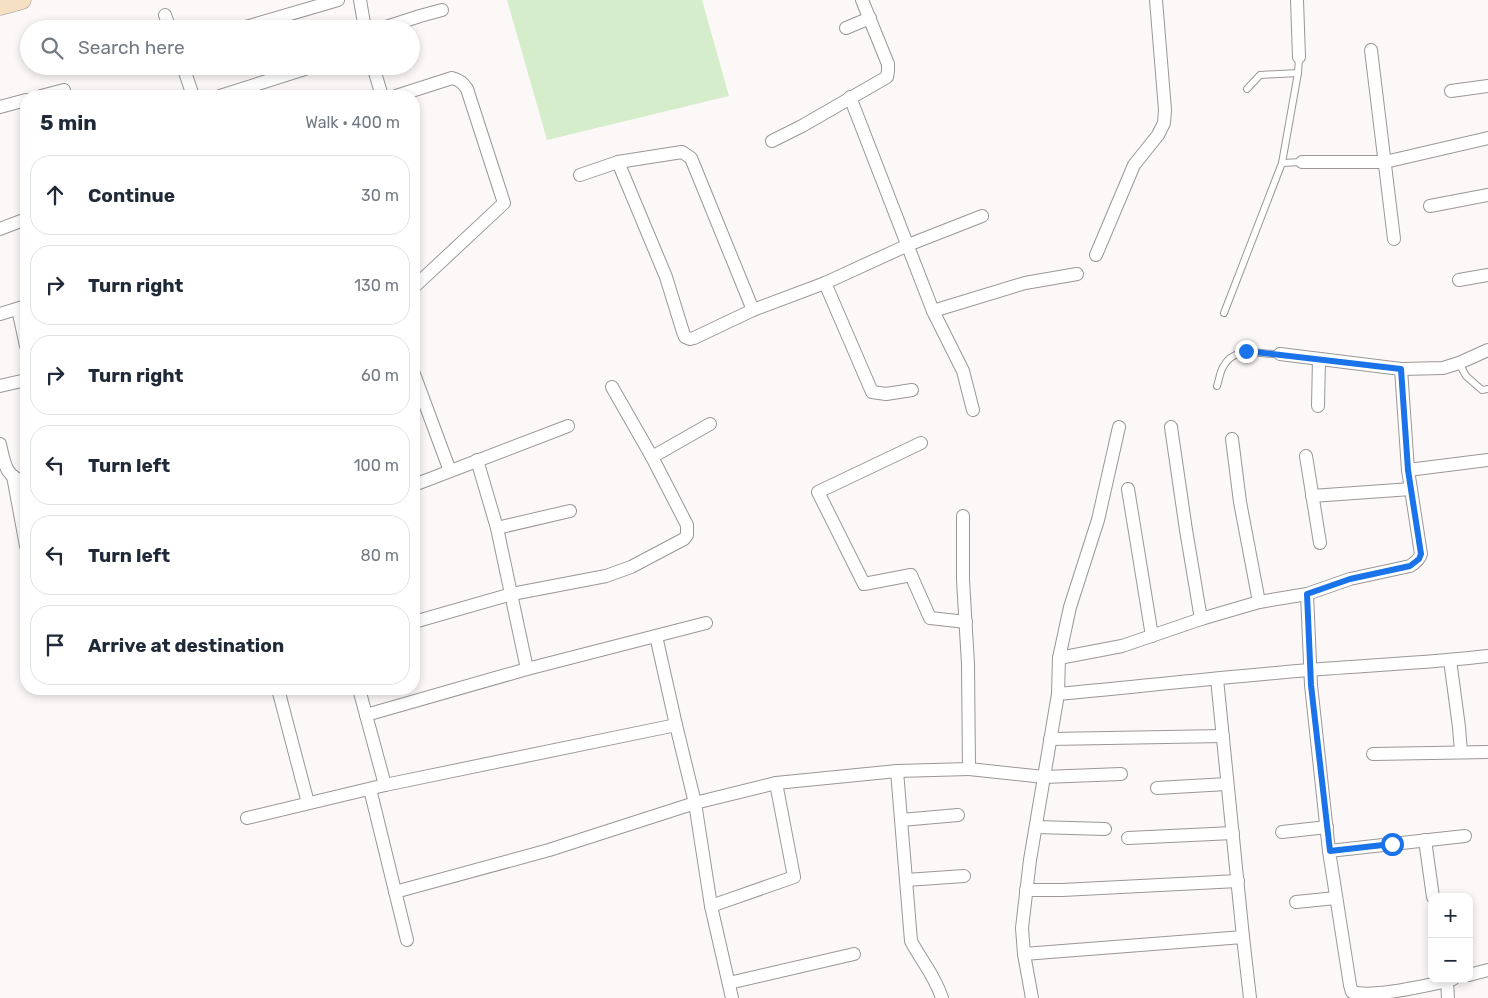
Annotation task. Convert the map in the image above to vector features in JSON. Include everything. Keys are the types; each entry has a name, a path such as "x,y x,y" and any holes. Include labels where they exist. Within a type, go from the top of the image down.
{"street":[{"path":"0,6 22,0"},
{"path":"270,20 338,0"},
{"path":"360,0 363,20"},
{"path":"772,141 802,126 886,77 888,64 862,0"},
{"path":"1096,255 1134,165 1158,134 1164,123 1166,110 1156,0"},
{"path":"1297,0 1299,57"},
{"path":"408,20 442,10"},
{"path":"165,15 167,20"},
{"path":"846,28 870,18"},
{"path":"1371,50 1394,239"},
{"path":"186,75 192,90"},
{"path":"239,90 286,75"},
{"path":"376,75 380,90"},
{"path":"415,90 452,78 462,82 467,88 504,203 420,281"},
{"path":"1451,91 1488,86"},
{"path":"850,97 933,310 963,371 974,410"},
{"path":"0,107 20,102"},
{"path":"1302,162 1385,162 1488,138"},
{"path":"580,176 618,162 682,152 691,158 753,310"},
{"path":"618,162 666,277 682,332 685,337 690,339 753,310 825,283 908,245 982,216"},
{"path":"1430,206 1488,195"},
{"path":"0,229 20,221"},
{"path":"933,310 1025,283 1077,274"},
{"path":"1459,280 1488,275"},
{"path":"825,283 872,392 886,394 912,390"},
{"path":"0,314 20,308"},
{"path":"1280,354 1401,369 1443,368 1460,363 1488,350"},
{"path":"1318,406 1319,359"},
{"path":"1060,658 1122,646 1258,602 1307,594 1350,579 1410,566 1419,559 1421,554 1408,470 1401,369"},
{"path":"0,386 20,381"},
{"path":"420,620 512,594 606,576 630,567 684,539 687,535 687,525 652,457 612,387"},
{"path":"420,390 450,471"},
{"path":"652,457 710,424"},
{"path":"420,483 568,426"},
{"path":"1032,998 1024,954 1022,928 1030,860 1058,694 1060,658 1070,607 1098,520 1119,427"},
{"path":"1171,427 1201,619"},
{"path":"1232,439 1240,502 1258,602"},
{"path":"920,443 818,492 864,584 911,575 930,618 966,622"},
{"path":"0,444 7,469 20,480"},
{"path":"1306,456 1320,543"},
{"path":"478,460 497,528 527,669"},
{"path":"1408,470 1488,460"},
{"path":"13,476 20,514"},
{"path":"1128,489 1152,636"},
{"path":"1312,496 1411,489"},
{"path":"497,528 570,511"},
{"path":"963,516 963,580 968,664 969,769"},
{"path":"1307,594 1310,670 1327,828 1350,986 1352,992 1360,995 1377,995 1435,983"},
{"path":"366,716 527,669 706,623"},
{"path":"656,636 694,803 712,906 732,998"},
{"path":"1058,694 1310,670 1488,656"},
{"path":"1450,660 1461,752"},
{"path":"1217,679 1250,998"},
{"path":"280,695 308,802"},
{"path":"361,695 385,785"},
{"path":"247,818 385,785 676,724"},
{"path":"1050,739 1223,736"},
{"path":"1373,754 1488,752"},
{"path":"396,892 549,850 694,803 776,784 897,770 969,769 1044,777 1121,774"},
{"path":"897,770 911,941 928,966 942,998"},
{"path":"712,906 794,877 776,784"},
{"path":"1157,788 1228,784"},
{"path":"370,789 407,940"},
{"path":"901,820 958,815"},
{"path":"1036,827 1105,829"},
{"path":"1282,832 1327,828"},
{"path":"1128,838 1232,833"},
{"path":"1330,851 1465,836"},
{"path":"1425,840 1432,893"},
{"path":"906,880 964,876"},
{"path":"1026,890 1062,890 1238,880"},
{"path":"1296,902 1336,898"},
{"path":"1024,954 1244,937"},
{"path":"729,983 854,954"},
{"path":"1473,974 1488,970"},
{"path":"1448,998 1450,983"}],"lane":[{"path":"1224,313 1282,162 1298,73 1299,57"},
{"path":"1247,89 1260,75 1298,73"},
{"path":"1282,162 1302,162"},
{"path":"1217,386 1222,368 1229,358 1246,351 1280,354"},
{"path":"1460,363 1466,376 1482,390 1488,389"}],"green space":[{"path":"507,0 702,0 729,96 547,140"}],"route":[{"path":"1246,351 1401,369 1408,470 1421,554 1419,559 1410,566 1350,579 1307,594 1311,685 1330,851 1392,844"}]}
